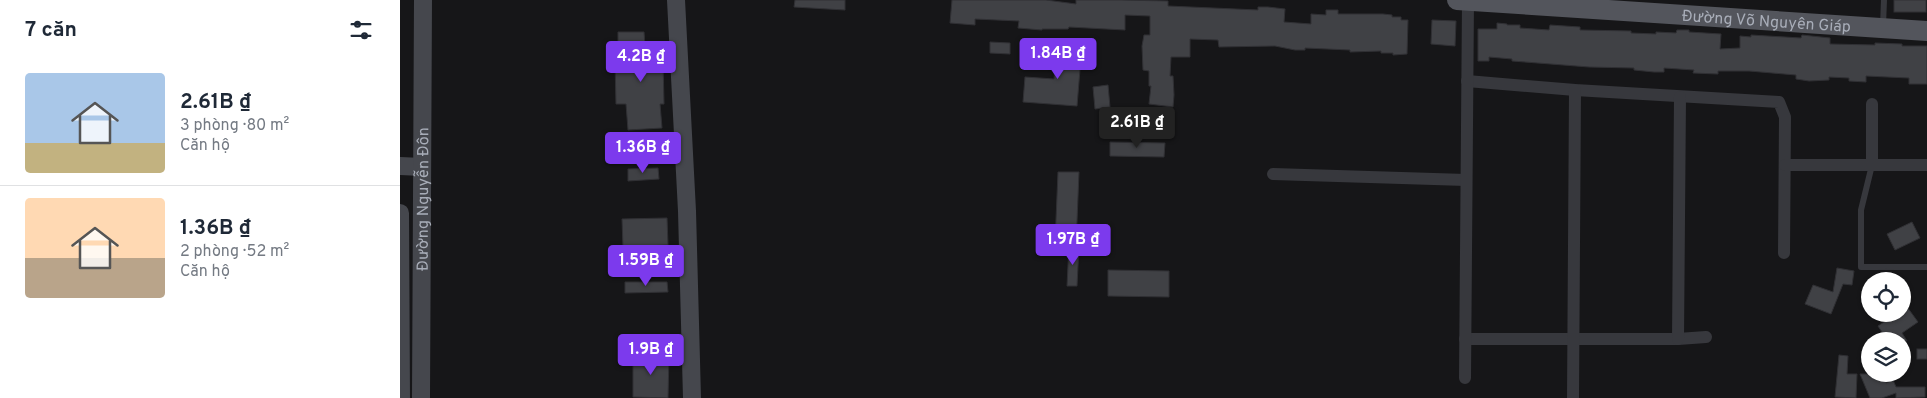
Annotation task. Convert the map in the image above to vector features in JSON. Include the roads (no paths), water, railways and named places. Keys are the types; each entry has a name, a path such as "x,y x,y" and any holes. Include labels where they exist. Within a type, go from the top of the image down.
{"main road":[{"name":"Đường Nguyễn Đôn","path":"422,0 422,398"},
{"path":"676,0 687,211 692,398"},
{"name":"Đường Võ Nguyên Giáp","path":"1464,0 1607,5 1927,31"},
{"path":"400,166 422,167"},
{"name":"Đường Nguyễn Đôn","path":"400,213 401,398"},
{"path":"401,378 422,378"}],"street":[{"path":"1464,0 1467,81 1465,378"},
{"path":"1467,81 1574,90 1779,102 1785,117 1784,253"},
{"path":"1573,398 1574,90"},
{"path":"1678,339 1680,97"},
{"path":"1872,104 1872,165"},
{"path":"1785,165 1927,165"},
{"path":"1273,174 1466,180"},
{"path":"1465,339 1678,339 1706,337"}],"lane":[{"path":"1883,28 1884,0"},
{"path":"1872,165 1861,210 1862,267 1927,267"}]}
